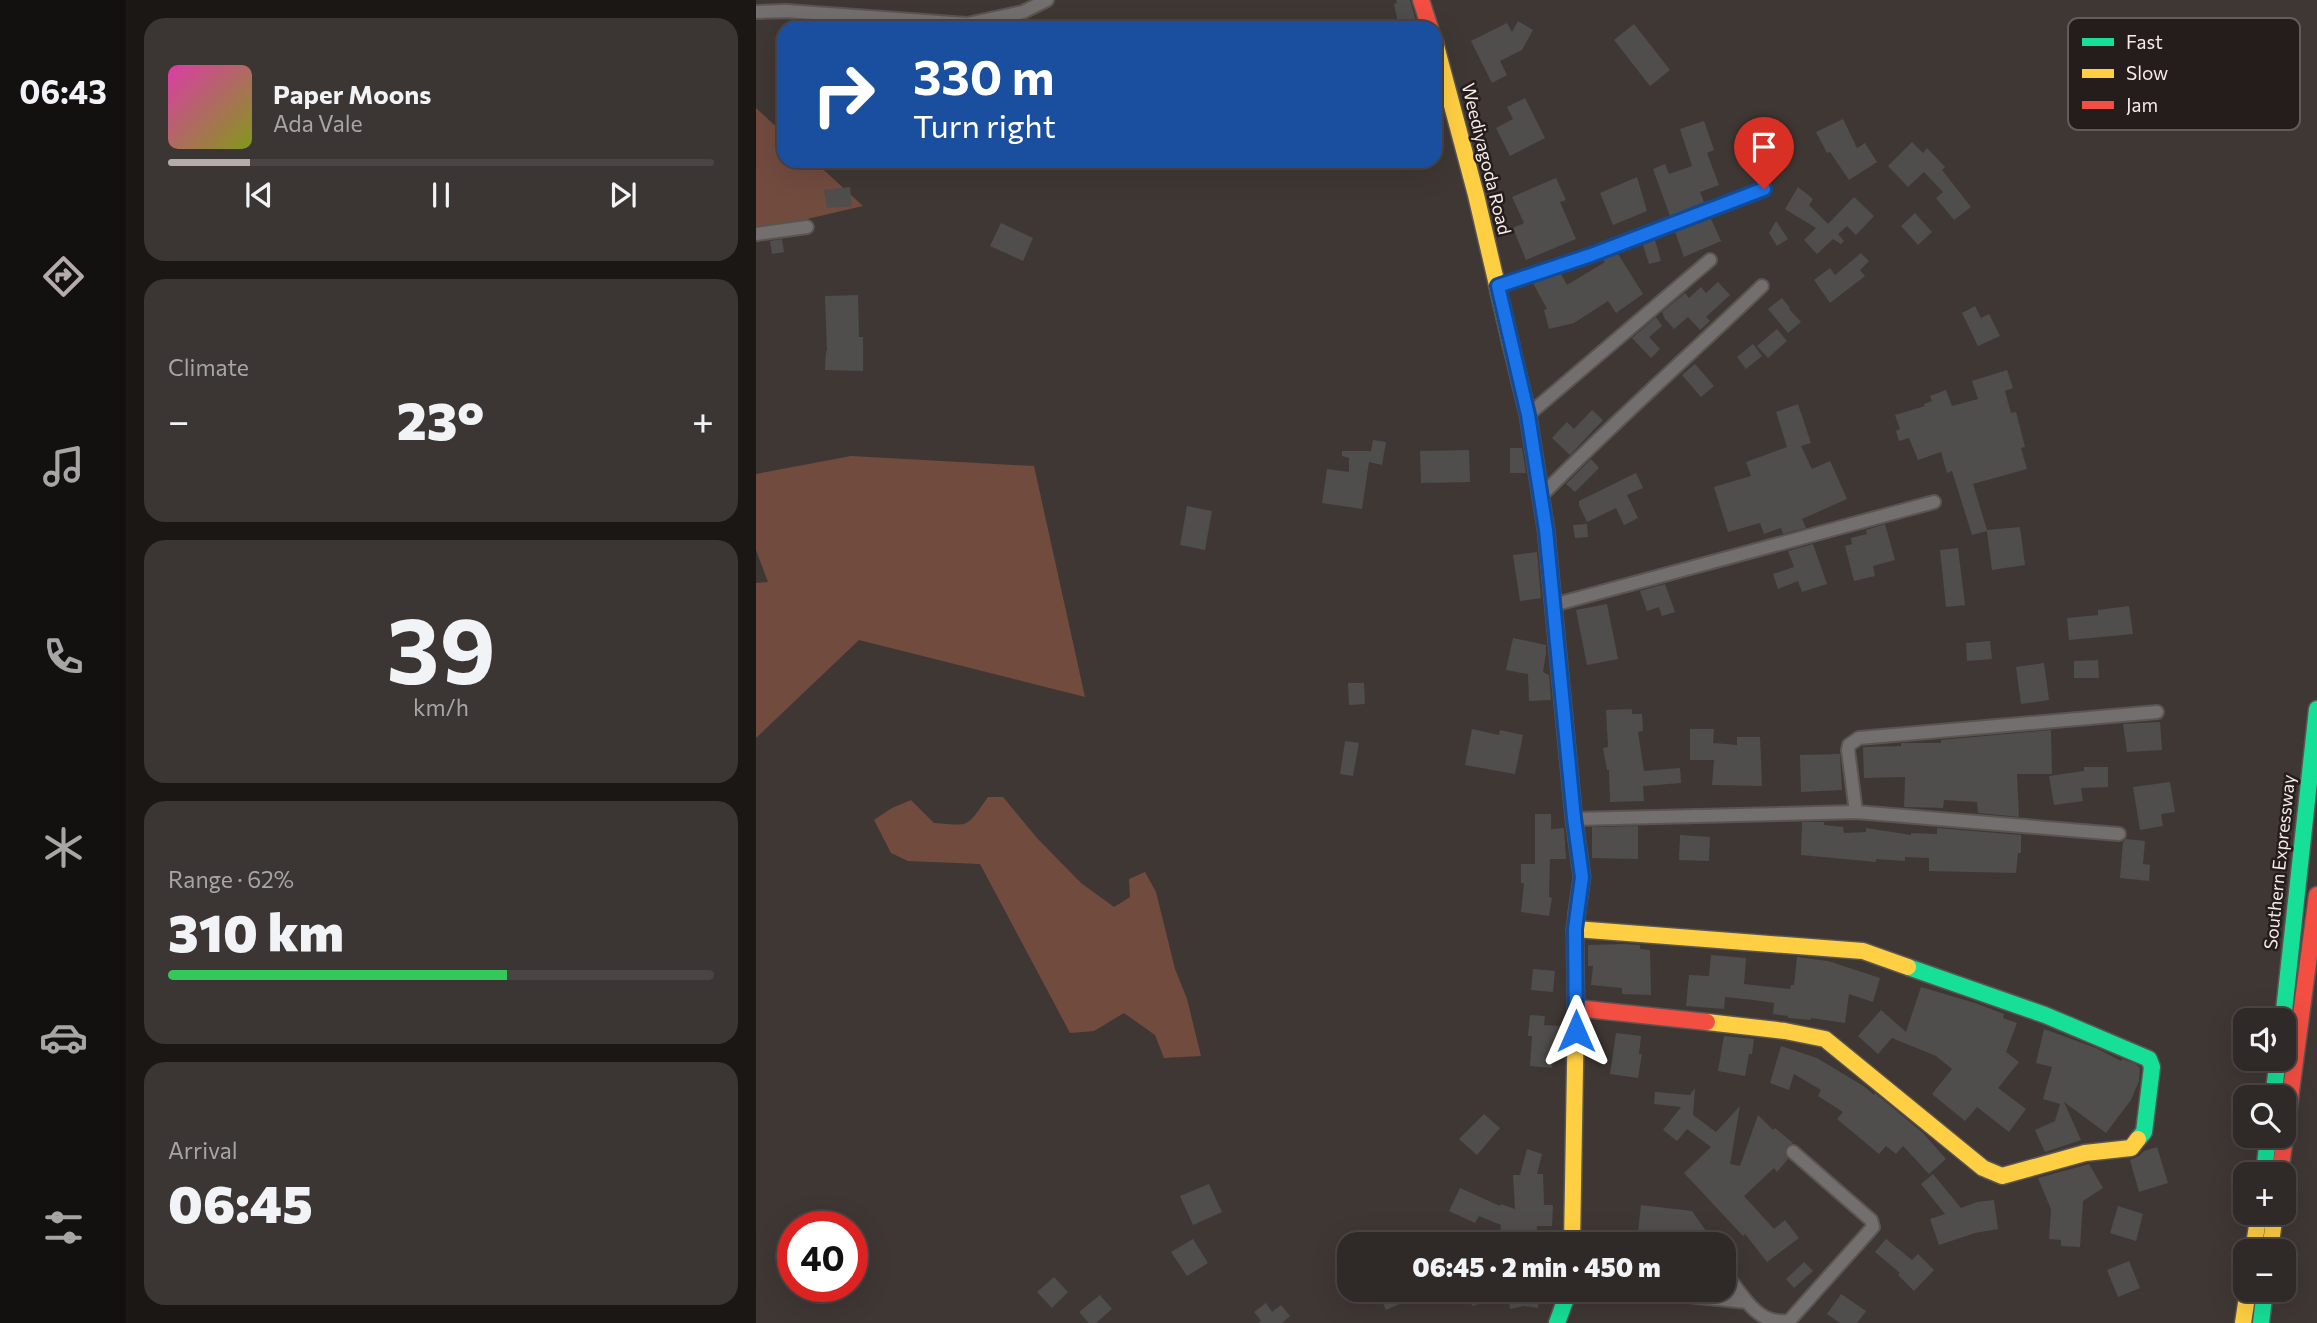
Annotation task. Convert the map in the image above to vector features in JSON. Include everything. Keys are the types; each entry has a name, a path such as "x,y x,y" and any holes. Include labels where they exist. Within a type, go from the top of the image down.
{"main road":[{"path":"1421,0 1428,21"},
{"name":"Weediyagoda Road","path":"1442,61 1528,415 1542,495 1582,877 1575,929 1572,1232"},
{"name":"Southern Expressway","path":"2284,1008 2317,709"},
{"path":"2282,1162 2317,895"},
{"path":"1575,929 1863,951 1964,985 2045,1015 2149,1059 2152,1067 2144,1132 2131,1148 2085,1153 1999,1175 1983,1168 1825,1040 1772,1029 1576,1008"},
{"path":"1558,1323 1565,1302"},
{"path":"2243,1323 2246,1302"},
{"path":"2260,1323 2263,1302"}],"street":[{"path":"981,21 1023,12 1048,0"},
{"path":"756,12 786,11 925,21"},
{"path":"1498,286 1591,255 1764,189"},
{"path":"756,234 807,227"},
{"path":"1528,415 1710,260"},
{"path":"1542,495 1608,428 1669,375 1762,286"},
{"path":"1553,605 1934,502"},
{"path":"1856,812 1847,750 1859,738 2157,712"},
{"path":"1574,818 1856,812 2119,834"},
{"path":"1736,1288 1758,1314 1770,1320 1789,1321 1873,1230 1871,1220 1793,1152"},
{"path":"1736,1301 1747,1302"}],"shaded area":[{"path":"756,108 777,128 777,168 822,168 863,206 756,231"},
{"path":"851,456 1034,466 1085,697 859,640 756,738 756,583 768,582 756,550 756,474"},
{"path":"988,797 1003,797 1037,838 1081,883 1114,907 1130,897 1129,879 1145,872 1156,892 1201,1056 1164,1058 1155,1035 1124,1013 1094,1031 1070,1033 980,864 908,861 891,853 874,820 911,800 934,823 967,823"}],"building":[{"path":"1396,0 1410,0 1416,21 1398,21 1394,4 1397,3"},
{"path":"1518,21 1533,30 1522,50 1500,61 1507,75 1492,83 1471,41 1507,23 1512,32"},
{"path":"1634,24 1670,70 1650,86 1614,40"},
{"path":"1525,98 1545,138 1510,156 1496,128 1513,119 1507,107"},
{"path":"1843,119 1857,148 1865,143 1877,162 1849,180 1830,152 1827,153 1816,132"},
{"path":"1704,121 1714,150 1707,153 1719,185 1700,192 1704,202 1670,216 1653,169 1665,164 1669,174 1692,166 1680,129"},
{"path":"1912,142 1923,153 1927,148 1945,167 1942,170 1971,207 1954,220 1936,198 1943,192 1924,172 1908,187 1888,166"},
{"path":"1637,177 1647,211 1613,225 1600,193"},
{"path":"1556,178 1566,200 1560,202 1576,239 1526,260 1513,228 1524,223 1512,197"},
{"path":"850,187 852,206 827,208 824,190"},
{"path":"1798,187 1813,199 1809,205 1828,224 1854,197 1874,216 1856,235 1847,226 1838,234 1844,241 1841,244 1833,239 1817,254 1804,240 1816,228 1785,209"},
{"path":"1915,213 1932,232 1918,245 1901,226"},
{"path":"1711,219 1721,241 1684,257 1675,232"},
{"path":"1776,221 1788,239 1777,246 1769,233"},
{"path":"1001,223 1033,238 1023,261 990,246"},
{"path":"782,239 784,252 772,254 770,241"},
{"path":"1655,240 1661,261 1649,264 1643,245"},
{"path":"1861,253 1869,261 1860,270 1865,276 1830,303 1814,280 1830,268 1835,275"},
{"path":"1618,254 1643,294 1616,313 1608,301 1574,323 1549,329 1544,310 1547,309 1533,283 1561,274 1567,285 1605,262 1603,260"},
{"path":"1718,282 1730,295 1706,317 1710,321 1700,330 1688,317 1674,329 1665,319 1662,312 1685,293 1689,298 1701,287 1706,293"},
{"path":"858,295 859,337 863,337 863,371 825,370 825,296"},
{"path":"1782,298 1801,322 1788,333 1768,309"},
{"path":"1975,306 1981,318 1989,314 2000,336 1978,346 1962,313"},
{"path":"1656,317 1662,326 1649,337 1660,349 1651,358 1632,338"},
{"path":"1777,329 1787,341 1768,358 1757,346"},
{"path":"1753,344 1762,356 1746,369 1737,357"},
{"path":"1695,364 1714,386 1701,397 1682,375"},
{"path":"2007,370 2013,388 2005,391 2011,413 2016,412 2025,447 2021,448 2027,469 1973,484 1987,530 2020,527 2025,565 1992,570 1987,531 1972,535 1952,471 1947,473 1941,452 1918,460 1909,438 1899,441 1896,431 1900,429 1895,415 1925,406 1924,404 1932,401 1930,396 1946,390 1952,406 1978,399 1972,381"},
{"path":"1798,404 1811,443 1801,446 1812,469 1830,461 1847,499 1802,519 1806,528 1783,534 1781,528 1764,534 1760,523 1728,532 1714,487 1751,476 1746,462 1787,447 1776,412"},
{"path":"1592,410 1603,420 1570,455 1552,438 1567,422 1574,429"},
{"path":"1373,440 1386,442 1382,465 1369,462 1362,509 1322,503 1327,469 1349,472 1349,458 1342,456 1342,451 1371,451"},
{"path":"1510,448 1522,448 1526,473 1510,473"},
{"path":"1469,450 1470,482 1421,483 1420,451"},
{"path":"1591,459 1599,468 1575,492 1566,484"},
{"path":"1636,473 1643,488 1627,495 1638,518 1624,525 1616,508 1587,522 1579,501"},
{"path":"1187,506 1212,511 1205,550 1180,545"},
{"path":"1587,524 1588,537 1575,538 1573,525"},
{"path":"1885,524 1895,560 1873,566 1875,576 1854,581 1845,546 1852,544 1851,538 1867,534 1866,530"},
{"path":"1813,544 1827,584 1802,592 1798,581 1778,589 1773,574 1794,567 1788,551"},
{"path":"1958,548 1965,605 1946,607 1940,550"},
{"path":"1537,552 1541,598 1520,601 1513,555"},
{"path":"1665,584 1675,612 1662,616 1659,607 1647,611 1640,591"},
{"path":"1607,604 1618,659 1587,665 1576,610"},
{"path":"2129,606 2133,634 2069,640 2067,618 2098,615 2098,610"},
{"path":"1513,638 1546,645 1543,672 1549,675 1551,700 1529,701 1528,674 1506,670"},
{"path":"1990,641 1992,659 1967,661 1966,643"},
{"path":"2098,660 2099,678 2074,678 2074,661"},
{"path":"2044,663 2049,700 2021,704 2016,667"},
{"path":"1348,683 1364,683 1365,704 1349,705"},
{"path":"1632,709 1632,714 1642,714 1643,731 1638,732 1644,771 1680,768 1681,783 1643,786 1644,801 1610,802 1609,770 1603,748 1608,747 1606,710"},
{"path":"2160,722 2162,750 2127,752 2123,724"},
{"path":"1472,729 1499,735 1500,730 1523,735 1515,774 1465,765"},
{"path":"1690,729 1714,729 1713,743 1737,745 1737,737 1760,737 1762,786 1712,785 1714,760 1690,760"},
{"path":"2051,730 2052,774 2017,774 2019,817 1978,813 1977,802 1944,800 1943,808 1904,807 1905,777 1864,778 1863,747 1941,743 1941,740"},
{"path":"1345,741 1359,743 1353,776 1340,774"},
{"path":"1840,754 1842,790 1801,792 1800,755"},
{"path":"2084,767 2108,767 2108,787 2081,788 2083,801 2054,805 2049,776 2084,771"},
{"path":"2170,782 2175,812 2161,814 2163,826 2140,830 2133,787"},
{"path":"1535,814 1551,814 1551,829 1564,828 1566,859 1550,859 1549,897 1552,898 1549,916 1521,912 1524,883 1521,883 1521,864 1535,864"},
{"path":"1802,822 1824,822 1824,825 1843,827 1844,833 1866,832 1866,828 1911,835 1937,834 1937,828 2021,835 2021,853 2018,853 2016,873 1929,871 1929,858 1905,857 1905,861 1876,859 1876,862 1801,855"},
{"path":"1638,826 1638,859 1592,858 1592,827"},
{"path":"1680,835 1710,837 1709,861 1679,860"},
{"path":"2126,839 2145,841 2143,864 2150,865 2149,881 2120,878 2123,842"},
{"path":"1588,945 1640,945 1640,949 1650,950 1651,995 1622,994 1622,988 1591,985 1593,966 1588,966"},
{"path":"1711,955 1746,958 1744,984 1790,989 1791,985 1794,985 1797,957 1828,961 1880,978 1873,1002 1849,994 1845,1023 1788,1018 1773,1014 1774,1003 1754,1000 1725,997 1724,1009 1686,1006 1689,975 1709,976"},
{"path":"1533,969 1555,971 1553,992 1531,990"},
{"path":"1921,987 1975,1003 2004,1014 2003,1018 2017,1023 2006,1052 2019,1062 1998,1088 2026,1109 2009,1132 1977,1107 1965,1121 1932,1094 1952,1069 1936,1056 1892,1038 1878,1054 1858,1036 1881,1010 1906,1032"},
{"path":"1530,1015 1545,1016 1544,1025 1560,1026 1559,1039 1555,1038 1552,1068 1530,1066"},
{"path":"2044,1029 2096,1048 2121,1061 2122,1059 2136,1064 2140,1068 2139,1081 2131,1100 2106,1133 2064,1102 2081,1140 2045,1152 2035,1130 2055,1121 2060,1104 2043,1099 2052,1067 2036,1063"},
{"path":"1616,1033 1641,1036 1639,1054 1642,1054 1638,1078 1610,1074"},
{"path":"1724,1036 1754,1039 1745,1076 1718,1071"},
{"path":"1781,1046 1817,1058 1874,1095 1875,1093 1923,1133 1946,1159 1929,1174 1903,1146 1896,1154 1886,1146 1879,1154 1837,1119 1843,1112 1818,1096 1821,1090 1794,1074 1789,1090 1770,1083"},
{"path":"1695,1088 1693,1115 1716,1132 1740,1106 1730,1164 1740,1166 1758,1115 1773,1130 1775,1128 1793,1143 1786,1147 1785,1154 1788,1159 1777,1172 1774,1168 1744,1196 1774,1229 1785,1220 1799,1238 1767,1262 1745,1234 1743,1236 1684,1173 1711,1147 1687,1129 1677,1141 1663,1130 1681,1107 1654,1104 1655,1092 1690,1095"},
{"path":"1484,1114 1500,1128 1477,1155 1459,1139"},
{"path":"2157,1147 2168,1183 2139,1192 2130,1160"},
{"path":"1527,1149 1542,1154 1537,1174 1543,1174 1544,1205 1553,1205 1552,1226 1537,1226 1536,1232 1500,1232 1501,1225 1479,1216 1475,1223 1449,1211 1460,1188 1500,1206 1501,1204 1515,1209 1513,1175 1520,1175"},
{"path":"2089,1164 2103,1188 2083,1201 2080,1247 2061,1246 2061,1240 2049,1239 2051,1209 2038,1178"},
{"path":"1933,1174 1961,1208 1994,1200 1998,1229 1975,1233 1939,1245 1930,1219 1945,1214 1921,1184"},
{"path":"1209,1184 1222,1212 1193,1225 1180,1196"},
{"path":"1641,1205 1692,1211 1707,1232 1638,1232"},
{"path":"2118,1206 2143,1214 2136,1241 2110,1233"},
{"path":"1193,1239 1208,1263 1187,1276 1171,1252"},
{"path":"1886,1239 1912,1260 1918,1254 1934,1270 1914,1291 1898,1275 1900,1273 1875,1252"},
{"path":"2129,1261 2140,1288 2118,1297 2107,1270"},
{"path":"1804,1262 1813,1271 1794,1288 1786,1279"},
{"path":"1054,1277 1068,1292 1052,1308 1037,1292"},
{"path":"1841,1294 1866,1311 1857,1323 1840,1323 1827,1314"},
{"path":"1100,1295 1112,1309 1096,1323 1089,1323 1079,1312"},
{"path":"1382,1302 1404,1302 1386,1310"},
{"path":"1509,1302 1539,1302 1538,1308 1524,1306 1510,1309"},
{"path":"1266,1303 1272,1312 1281,1305 1290,1316 1282,1323 1258,1323 1261,1321 1254,1312"}],"traffic: fast":[{"path":"1511,345 1528,415 1546,530 1582,877 1577,912"},
{"path":"2284,1008 2317,709"},
{"path":"1908,967 2045,1015 2149,1059 2152,1067 2144,1132 2138,1139"},
{"path":"2275,1085 2276,1071"},
{"path":"2265,1162 2267,1148"},
{"path":"1557,1323 1565,1302"},
{"path":"2261,1323 2264,1302"}],"traffic: slow":[{"path":"1442,68 1476,195 1511,345"},
{"path":"1572,1232 1577,912"},
{"path":"1575,929 1863,951 1908,967"},
{"path":"1707,1022 1785,1031 1825,1039 1983,1168 2002,1176 2085,1153 2131,1148 2138,1139"},
{"path":"2255,1239 2257,1225"},
{"path":"2272,1239 2273,1225"},
{"path":"2243,1323 2246,1302"}],"traffic: jam":[{"path":"1421,0 1428,21"},
{"path":"2282,1162 2317,895"},
{"path":"1576,1008 1707,1022"}],"route":[{"path":"1576,1031 1575,929 1582,877 1559,652 1542,495 1528,415 1498,286 1591,255 1764,189"}]}
